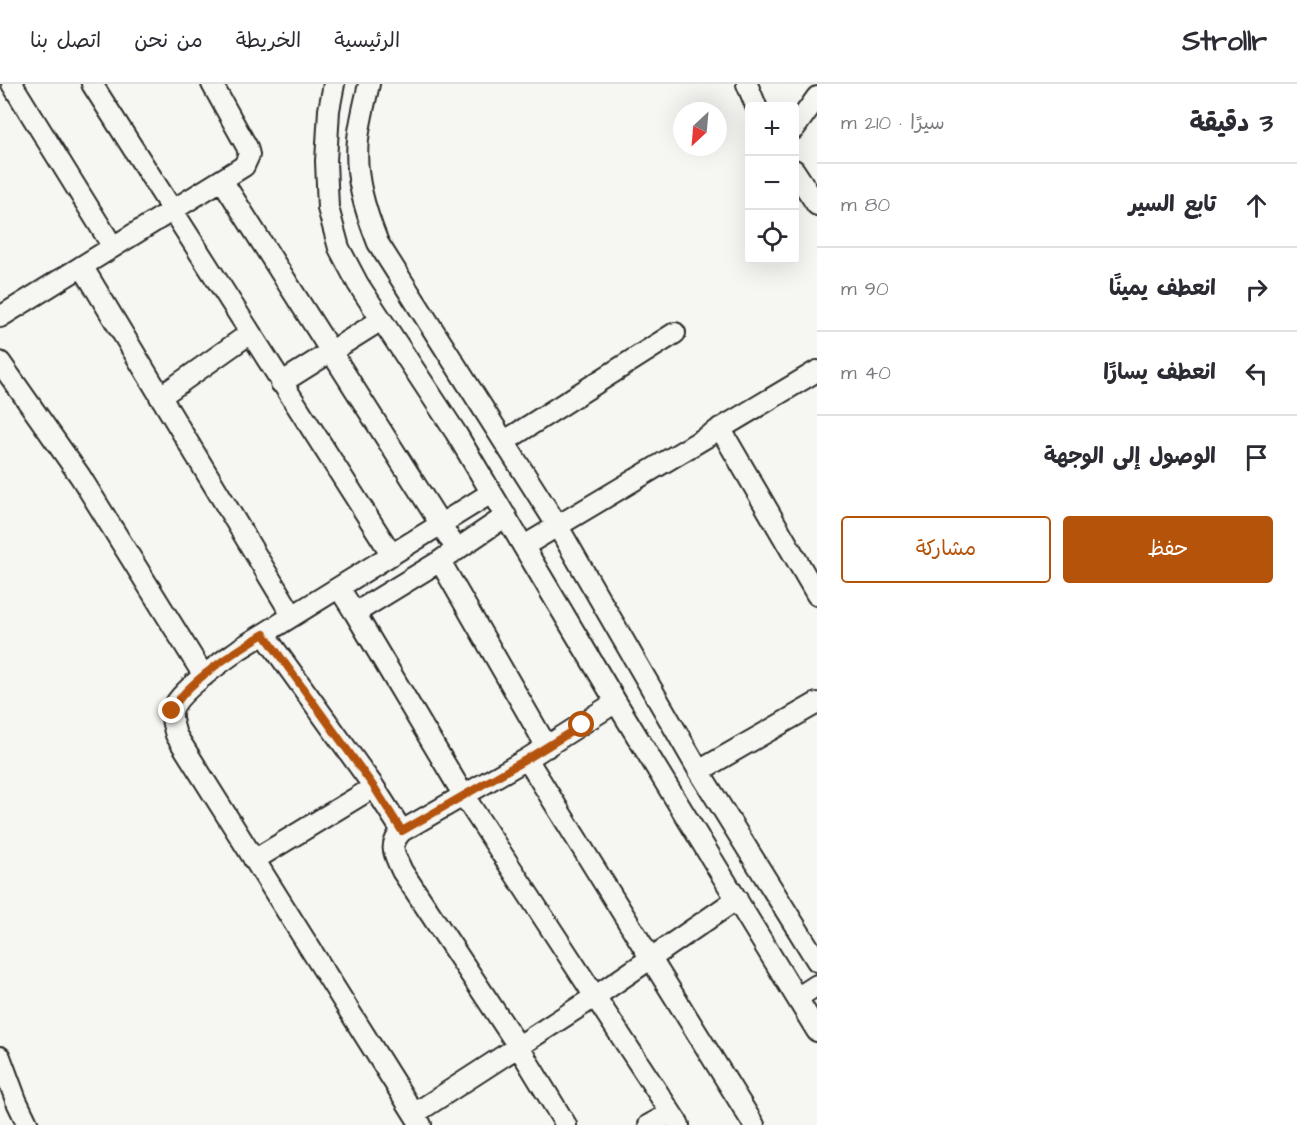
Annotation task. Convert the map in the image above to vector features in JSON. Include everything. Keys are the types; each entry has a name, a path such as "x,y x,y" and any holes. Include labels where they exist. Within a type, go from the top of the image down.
{"street":[{"path":"12,84 113,247"},
{"path":"92,84 249,334 392,555"},
{"path":"0,317 244,166 249,155 247,147 212,84"},
{"path":"334,84 329,110 326,161 328,208 339,248 358,284 456,434 817,1031"},
{"path":"369,84 358,139 358,172 366,211 378,243 557,525 699,771 817,961"},
{"path":"747,84 754,102"},
{"path":"799,123 817,97"},
{"path":"799,176 817,205"},
{"path":"222,180 333,351 457,550"},
{"path":"82,266 292,615"},
{"path":"281,383 381,320"},
{"path":"505,441 675,333"},
{"path":"160,397 249,334"},
{"path":"0,362 80,476 204,676"},
{"path":"524,546 817,371"},
{"path":"720,428 817,595"},
{"path":"491,493 292,615 204,676 176,702 172,711 176,735 417,1119 518,1046 596,996 737,899"},
{"path":"356,613 440,561 506,516"},
{"path":"440,561 547,747"},
{"path":"339,588 464,796 675,1119 649,1125"},
{"path":"264,634 374,787 402,831"},
{"path":"566,1125 518,1046 402,871 393,845 394,840 402,831 547,747 616,702"},
{"path":"699,771 817,703"},
{"path":"527,759 754,1125"},
{"path":"254,860 374,787"},
{"path":"797,998 817,985"},
{"path":"0,1057 28,1125"}],"route":[{"path":"172,711 176,702 204,676 264,634 374,787 402,831 582,725"}]}
